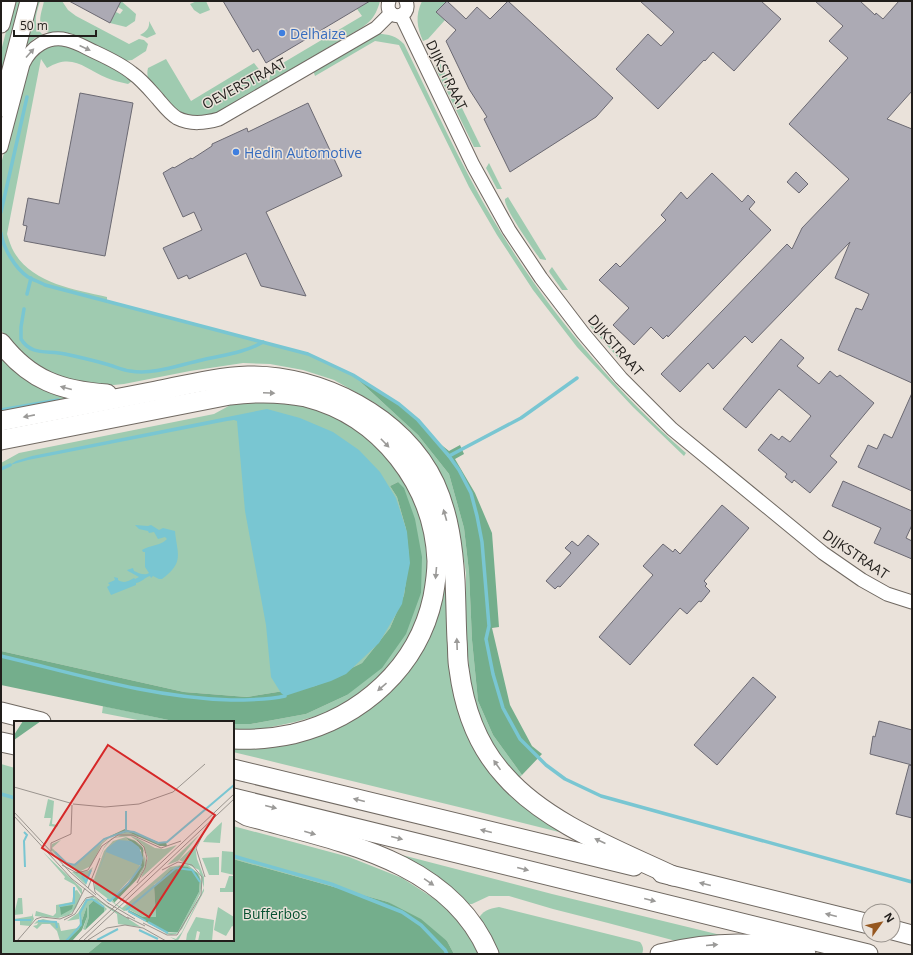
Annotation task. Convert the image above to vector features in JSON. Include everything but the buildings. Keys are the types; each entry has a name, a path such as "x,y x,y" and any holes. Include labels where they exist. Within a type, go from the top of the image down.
{"highway":[{"path":"1,343 10,355 44,380 68,389 87,393 108,394 223,373 258,371 269,377"},
{"path":"1,421 204,382 235,377 269,377 294,380 321,388 344,397 384,422 418,456 434,484 445,514 452,546 458,668 465,702 473,725 484,747 504,776 527,798 554,816 586,834 673,876"},
{"path":"1,440 230,395 267,393 287,394 306,398 346,413 383,440 401,460 414,479 428,510 435,539 437,563 435,587 429,615 420,638 409,657 390,680 368,700 345,713 317,726 293,734 234,739"},
{"path":"1,451 25,442 208,406 230,395"},
{"path":"1,712 37,721"},
{"path":"1,742 14,745"},
{"path":"234,770 861,922"},
{"path":"234,798 861,953"},
{"path":"234,809 248,816 351,845 397,863 416,873 441,890 465,914 471,921 489,954"},
{"path":"901,932 912,935"},
{"path":"660,954 685,948 726,944 762,945 806,954"}],"main road":[{"path":"1,24 7,1"},
{"path":"1,108 29,1"}],"street":[{"path":"394,10 403,14 407,9 406,1"},
{"name":"OEVERSTRAAT","path":"1,147 20,72 27,55 38,45 49,40 59,38 68,40 119,64 133,73 169,112 178,118 198,124 207,123 218,119 376,28 394,10"},
{"name":"DIJKSTRAAT","path":"394,10 473,165 509,230 541,278 583,333 621,378 672,429 823,553 862,580 887,594 912,602"}],"green space":[{"path":"14,1 22,1 1,81 1,51"},
{"path":"36,1 40,1 36,15 36,23 43,35 35,38 24,48"},
{"path":"44,1 62,1 68,10 76,16 129,44 139,39 144,40 148,44 146,51 132,60 124,61 50,34 42,27 40,19"},
{"path":"121,1 136,14 135,21 126,27 110,23 116,12 120,14 123,10 118,7"},
{"path":"197,1 206,1 210,10 200,14 194,10 190,4"},
{"path":"363,1 380,1 376,13 366,25 214,115 196,117 186,115 176,109 156,89 148,78 148,68 166,59 191,101 254,63 269,82 271,70 362,16 357,9 365,4"},
{"path":"422,1 447,1 436,12 445,20 428,39 423,41 419,31 418,21 418,12"},
{"path":"149,21 156,34 147,38 140,35 147,30"},
{"path":"378,34 392,36 404,44 447,133 494,221 514,253 557,315 632,401 658,428 686,453 684,456 633,407 577,347 533,290 497,235 469,187 399,45 375,41 315,76 313,70"},
{"path":"54,45 65,46 86,52 115,68 132,81 128,84 112,80 72,62 56,63 47,68 41,59 7,234 14,252 22,263 32,271 55,284 107,297 107,301 308,354 353,375 418,435 449,474 464,528 469,572 472,640 478,701 493,735 522,775 518,779 492,744 474,704 466,632 466,573 459,531 429,456 408,429 375,403 334,380 303,370 270,364 243,363 190,371 124,384 103,386 58,377 36,364 14,347 1,330 1,164 28,63 43,48"},
{"path":"440,63 481,147 474,147 435,67"},
{"path":"489,163 502,189 497,189 486,168"},
{"path":"508,197 546,260 540,259 514,219 506,204 505,199"},
{"path":"552,267 568,290 562,290 550,273 549,271"},
{"path":"592,324 621,359 619,359 590,326"},
{"path":"1,354 88,399 1,416"},
{"path":"353,375 399,404 418,420 434,439 449,451 460,445 464,454 455,459 475,493 492,533 499,627 492,628 510,705 532,746 542,754 522,775 493,735 478,701 472,640 469,572 464,528 449,474 418,435"},
{"path":"260,384 286,385 302,387 322,393 360,411 393,437 408,453 431,488 440,512 446,538 452,680 459,708 465,723 480,753 500,780 524,803 540,815 566,829 568,831 567,834 234,752 234,746 253,745 293,738 325,728 362,710 384,694 403,675 429,632 442,587 442,542 430,500 408,461 377,428 337,404 289,389 259,388 211,393 1,434 1,431 225,388"},
{"path":"256,400 294,404 315,409 335,418 358,431 390,460 408,487 421,518 427,544 428,571 424,601 405,649 382,674 350,700 327,713 262,729 234,730 234,724 251,724 306,714 347,695 421,593 398,482 390,486 397,497 406,529 409,558 404,595 390,628 362,663 315,686 247,697 184,692 1,651 1,463 19,453 214,414 236,402"},
{"path":"398,482 404,488 415,519 422,557 421,593 406,634 382,668 347,695 306,714 251,724 234,724 234,721 173,721 1,685 1,651 184,692 247,697 315,686 362,663 390,628 404,595 409,558 406,529 397,497 390,486"},
{"path":"103,706 173,721 143,721 102,713"},
{"path":"1,764 14,768 14,941 103,941 87,954 1,954"},
{"path":"234,826 349,857 402,878 438,901 457,920 480,954 454,954 447,941 388,902 234,859"},
{"path":"398,854 552,894 733,938 676,941 509,896 489,896 472,904 467,904 396,855"},
{"name":"Bufferbos","path":"234,859 388,902 421,919 447,941 454,954 87,954 103,941 234,941"},
{"path":"499,907 640,942 643,952 642,954 496,954 477,921 481,914 492,908"}],"water":[{"path":"267,409 300,418 333,432 359,450 380,472 396,498 407,532 410,563 402,604 379,643 346,674 331,681 285,696 281,693 271,677 266,625 245,511 237,421 227,421 28,460 10,465 16,461 32,456"},
{"path":"135,525 151,525 159,530 163,528 175,531 178,552 177,562 174,568 162,579 153,576 151,578 150,576 136,583 136,585 111,595 107,587 110,585 108,583 115,580 114,577 125,582 139,577 127,570 133,568 134,571 139,573 149,573 145,567 145,552 142,550 162,543 167,539 165,537 158,539 154,532 149,533 148,531 139,529"}],"waterway":[{"path":"1,212 27,97"},
{"path":"1,233 4,245 14,263 28,277 45,285 308,354 353,375 399,404 418,420 449,456 459,470 471,493 482,542 489,626 486,639 493,674 503,708 520,739 546,765 565,779 601,796 912,882"},
{"path":"27,294 31,278"},
{"path":"24,309 21,339 30,348 80,357 130,371 157,371 241,351 263,342"},
{"path":"449,456 521,418 577,378"},
{"path":"1,410 58,400"},
{"path":"1,469 10,465"},
{"path":"1,656 115,684 173,695 231,700 265,699 285,696"},
{"path":"1,794 14,798"},
{"path":"234,856 331,884 402,912 421,925 447,954"}],"place":[{"name":"Delhaize","path":"282,33"},
{"name":"Hedin Automotive","path":"236,152"}]}
